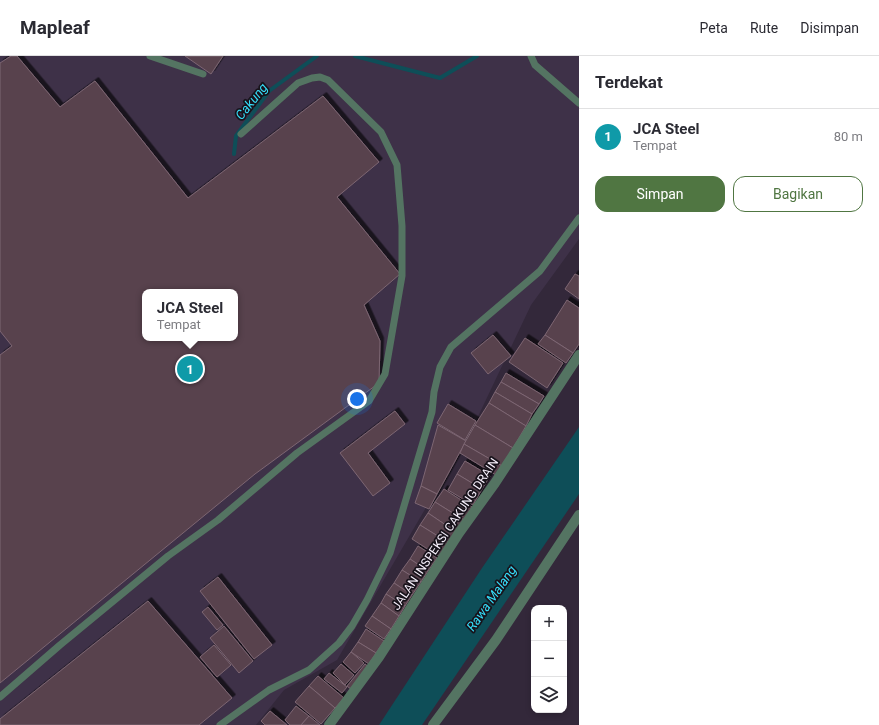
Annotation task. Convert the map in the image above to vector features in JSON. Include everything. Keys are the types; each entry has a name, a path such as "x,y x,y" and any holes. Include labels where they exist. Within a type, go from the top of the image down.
{"street":[{"name":"JALAN INSPEKSI CAKUNG DRAIN","path":"329,725 379,657 459,534 495,483 579,355"},
{"path":"433,725 496,640 579,515"}],"lane":[{"path":"150,56 203,74"},
{"path":"531,56 535,65 579,103"},
{"path":"0,697 60,645 168,556 218,520 297,453 369,401 385,374 402,276 402,226 397,165 381,132 328,80 320,77 298,83 241,134"},
{"path":"220,725 269,690 309,670 339,643 352,626 367,600 390,553 432,412 434,392 440,367 451,347 540,271 579,218"}],"shaded area":[{"path":"0,56 579,56 579,239 531,305 473,427 337,660 284,690 256,725 0,725"}],"water":[{"name":"Rawa Malang","path":"579,427 579,494 422,725 379,725 482,568"}],"building":[{"path":"11,56 17,56 60,107 95,81 188,198 323,96 379,162 337,197 400,274 364,305 380,341 379,383 255,474 0,683 0,355 12,346 0,331 0,63"},
{"path":"185,56 223,56 211,74"},
{"path":"575,274 579,276 579,299 565,289"},
{"path":"567,300 579,308 579,344 573,353 545,335"},
{"path":"493,335 511,356 488,374 471,353"},
{"path":"545,335 573,353 566,363 538,344"},
{"path":"525,338 563,363 547,388 509,362"},
{"path":"506,373 544,396 539,404 501,382"},
{"path":"501,382 539,404 532,414 495,392"},
{"path":"495,392 532,414 526,426 489,403"},
{"path":"489,403 526,426 513,448 475,425"},
{"path":"448,404 476,421 465,440 437,423"},
{"path":"395,411 405,424 368,453 390,483 373,496 340,453"},
{"path":"438,425 466,441 437,494 421,486"},
{"path":"475,425 513,448 502,466 464,444"},
{"path":"464,444 502,466 496,475 460,453"},
{"path":"465,461 490,476 482,489 457,474"},
{"path":"457,474 482,489 473,505 448,490"},
{"path":"421,486 437,494 429,509 415,503"},
{"path":"444,489 472,507 464,520 435,502"},
{"path":"435,502 464,520 456,532 428,513"},
{"path":"428,513 456,532 449,543 420,525"},
{"path":"420,525 449,543 440,557 412,539"},
{"path":"418,546 437,558 428,571 410,559"},
{"path":"410,559 428,571 421,582 402,570"},
{"path":"402,570 421,582 412,595 394,583"},
{"path":"218,577 272,645 254,659 200,591"},
{"path":"394,583 412,595 405,606 386,594"},
{"path":"386,594 405,606 399,616 381,603"},
{"path":"148,601 232,698 199,725 0,725 0,719"},
{"path":"381,603 399,616 391,629 372,616"},
{"path":"208,607 223,625 217,630 202,612"},
{"path":"372,616 391,629 384,639 365,626"},
{"path":"224,626 253,661 239,673 210,638"},
{"path":"366,629 384,641 376,653 358,642"},
{"path":"358,642 376,653 369,664 351,652"},
{"path":"214,645 231,665 217,677 200,657"},
{"path":"351,652 364,663 355,673 343,662"},
{"path":"341,664 354,675 345,685 333,673"},
{"path":"365,664 370,668 352,690 347,686"},
{"path":"329,673 347,687 342,693 324,679"},
{"path":"318,676 344,698 335,708 309,686"},
{"path":"309,686 335,708 321,724 295,702"},
{"path":"296,706 309,716 301,725 290,725 285,720"},
{"path":"270,711 287,725 265,725 261,721"},
{"path":"309,716 320,725 301,725"}],"waterway":[{"name":"Cakung","path":"234,154 236,136 269,91 317,56"},
{"name":"Cakung","path":"355,56 440,78 477,56"}],"place":[{"name":"JCA Steel","path":"190,369"}]}
